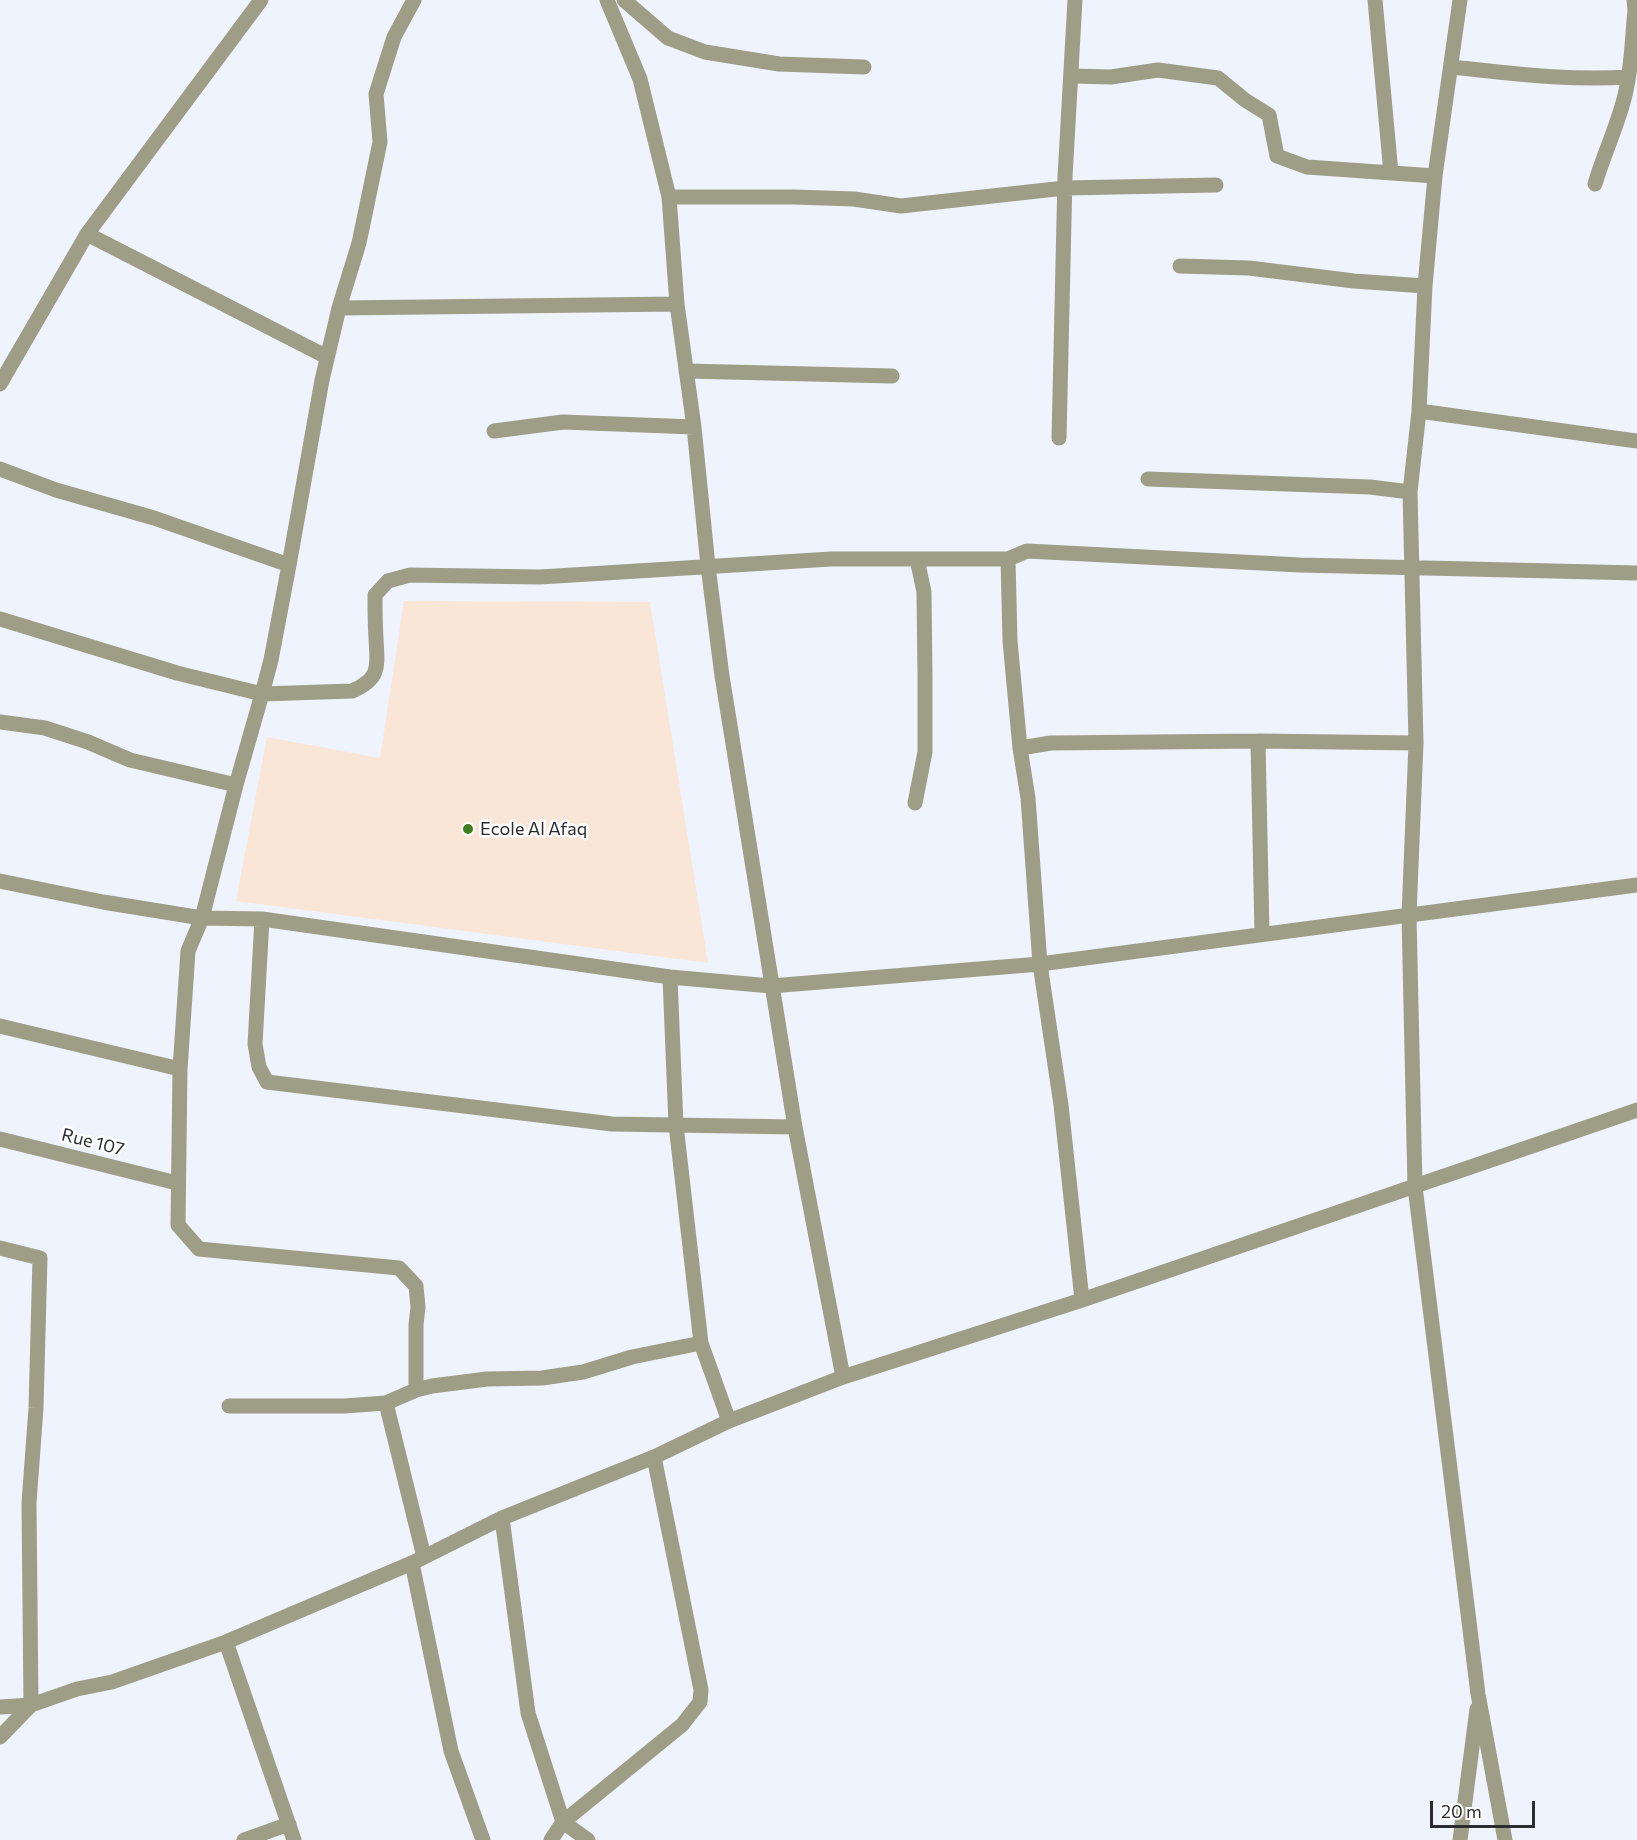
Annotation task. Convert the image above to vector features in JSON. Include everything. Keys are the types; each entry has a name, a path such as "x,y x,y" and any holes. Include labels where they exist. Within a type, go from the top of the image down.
{"street":[{"path":"0,384 87,234 261,0"},
{"path":"414,0 394,37 376,94 380,142 359,243 327,357 271,660 202,918 188,951 180,1069 177,1183 178,1225 199,1249 399,1268 416,1286 418,1307 416,1390"},
{"path":"607,0 640,79 669,197 677,304 694,427 722,676 795,1127 843,1377"},
{"path":"624,0 668,38 705,52 779,64 864,67"},
{"path":"1059,438 1065,188 1075,0"},
{"path":"1375,0 1391,173"},
{"path":"1460,0 1436,176 1425,286 1419,411 1410,492 1416,743 1409,915 1415,1187 1478,1694 1505,1840"},
{"path":"1594,184 1603,155 1614,134 1625,94 1635,10 1634,0"},
{"path":"1451,67 1536,76 1594,79 1628,77"},
{"path":"1072,76 1111,77 1158,70 1218,78 1245,100 1269,115 1277,156 1307,168 1436,176"},
{"path":"669,197 844,198 901,206 1065,188 1215,185"},
{"path":"87,234 327,357"},
{"path":"1180,266 1249,268 1354,281 1425,286"},
{"path":"339,308 677,304"},
{"path":"686,371 892,376"},
{"path":"1419,411 1637,441"},
{"path":"494,431 563,422 694,427"},
{"path":"0,469 56,490 154,518 289,565"},
{"path":"1148,479 1370,487 1410,492"},
{"path":"0,619 177,673 262,693 352,691 365,686 378,665 375,595 388,581 410,575 540,577 831,559 1008,559 1027,551 1177,560 1637,571"},
{"path":"915,803 925,752 924,592 917,559"},
{"path":"1008,559 1010,641 1020,748 1028,798 1040,964 1061,1105 1082,1300"},
{"path":"0,722 45,728 88,742 130,760 236,785"},
{"path":"1020,748 1051,743 1258,741 1416,743"},
{"path":"1258,741 1262,934"},
{"path":"0,881 103,902 202,918 262,919 670,977 771,987 1040,964 1637,885"},
{"path":"262,919 255,1044 259,1066 267,1082 612,1124 795,1127"},
{"path":"670,977 676,1125 701,1343 729,1421"},
{"path":"0,1026 180,1069"},
{"path":"0,1707 31,1705 77,1689 112,1682 226,1642 418,1560 502,1518 654,1457 729,1421 843,1377 1082,1300 1637,1110"},
{"name":"Rue 107","path":"0,1139 177,1183"},
{"path":"0,1248 40,1258 36,1408 28,1503 31,1705 0,1737"},
{"path":"229,1406 344,1406 386,1403 416,1390 486,1379 542,1378 583,1372 632,1358 701,1343"},
{"path":"386,1403 418,1560 451,1751 483,1840"},
{"path":"551,1840 563,1822 682,1725 700,1702 701,1690 654,1457"},
{"path":"502,1518 528,1713 563,1822 588,1840"},
{"path":"226,1642 294,1840"},
{"path":"1460,1840 1478,1694"},
{"path":"244,1840 289,1824"}],"shaded area":[{"name":"Ecole Al Afaq","path":"404,601 650,602 708,963 236,901 267,737 380,758"}],"place":[{"name":"Ecole Al Afaq","path":"468,829"}]}
